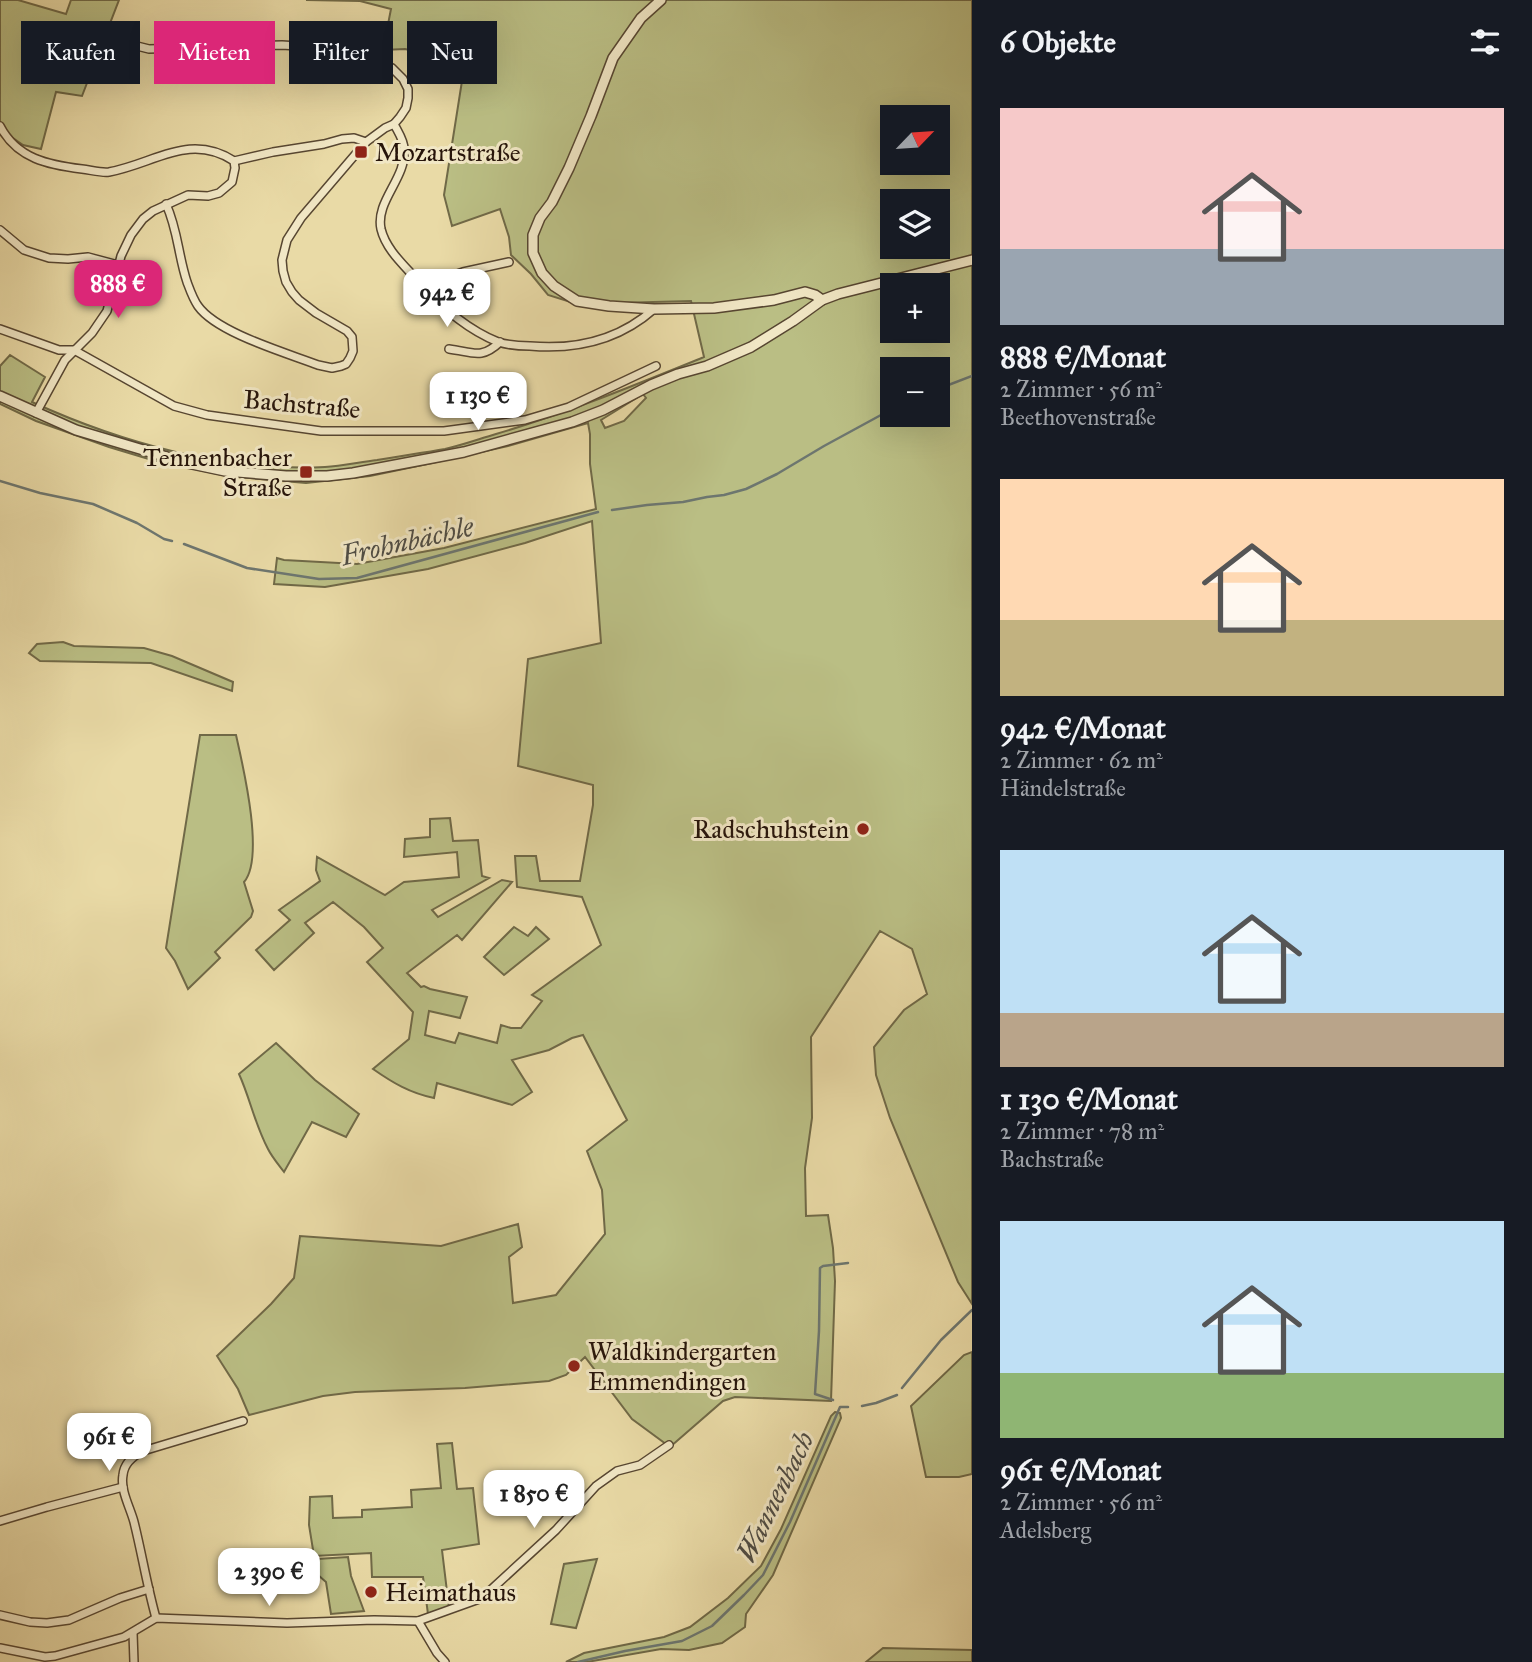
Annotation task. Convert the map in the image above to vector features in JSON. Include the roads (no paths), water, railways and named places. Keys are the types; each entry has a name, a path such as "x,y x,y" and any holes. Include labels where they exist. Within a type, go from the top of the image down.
{"street":[{"path":"661,0 641,18 613,58 569,167 533,234 533,253 542,273 576,301 609,306 654,309 714,308 774,300 805,292 822,300"},
{"path":"140,47 149,49 282,46 343,49 393,68 408,89 406,108 394,124 366,142 301,218 287,240 282,260 286,282 299,300 352,337 353,351 341,366 332,368 318,365 230,331 207,316 191,294 174,221 166,204"},
{"path":"394,124 405,150 402,167 381,215 380,227 397,257 423,286 468,327 500,342 518,346 576,346 608,336 640,321 654,309"},
{"path":"0,126 6,138 18,149 51,165 107,172 184,149 216,152 234,161 342,139 354,138 366,142"},
{"path":"36,413 65,360 92,333 107,311 125,246 143,219 166,204 188,195 219,194 232,182 234,161"},
{"path":"0,230 23,250 49,257 88,257 118,265"},
{"path":"0,396 76,430 187,463 225,471 286,476 353,473 464,452 572,422 678,374 707,366 751,347 822,300 972,260"},
{"path":"423,286 463,272 509,262"},
{"name":"Bachstraße","path":"0,329 59,350 74,350 174,406 206,415 321,431 444,431 525,420 569,407 656,366"},
{"path":"449,348 483,354 491,351 500,342"},
{"path":"156,1618 136,1530 123,1487 124,1468 136,1455 149,1449 243,1421"},
{"path":"0,1648 46,1657 55,1656 124,1637 156,1618 287,1623 418,1621 482,1598 556,1530 596,1486 617,1471 640,1465 669,1445"},
{"path":"0,1521 123,1487"},
{"path":"0,1615 30,1622 69,1620 149,1589"},
{"path":"418,1621 443,1661"},
{"path":"133,1633 134,1662"}],"waterway":[{"name":"Frohnbächle","path":"950,384 972,376"},
{"name":"Frohnbächle","path":"612,510 683,502 746,489 880,416"},
{"name":"Frohnbächle","path":"0,481 93,504 172,541"},
{"name":"Frohnbächle","path":"184,544 247,568 319,579 357,578 598,512"},
{"name":"Wannenbach","path":"833,1400 815,1394 820,1268 848,1263"},
{"name":"Wannenbach","path":"902,1388 941,1340 972,1310"},
{"name":"Wannenbach","path":"862,1406 897,1395"},
{"name":"Wannenbach","path":"578,1662 682,1641 712,1626 763,1575 790,1522 840,1407 848,1407"}],"place":[{"name":"Mozartstraße","path":"361,152"},
{"name":"Tennenbacher Straße","path":"306,472"},
{"name":"Radschuhstein","path":"863,829"},
{"name":"Waldkindergarten Emmendingen","path":"574,1366"},
{"name":"Heimathaus","path":"371,1592"}]}
